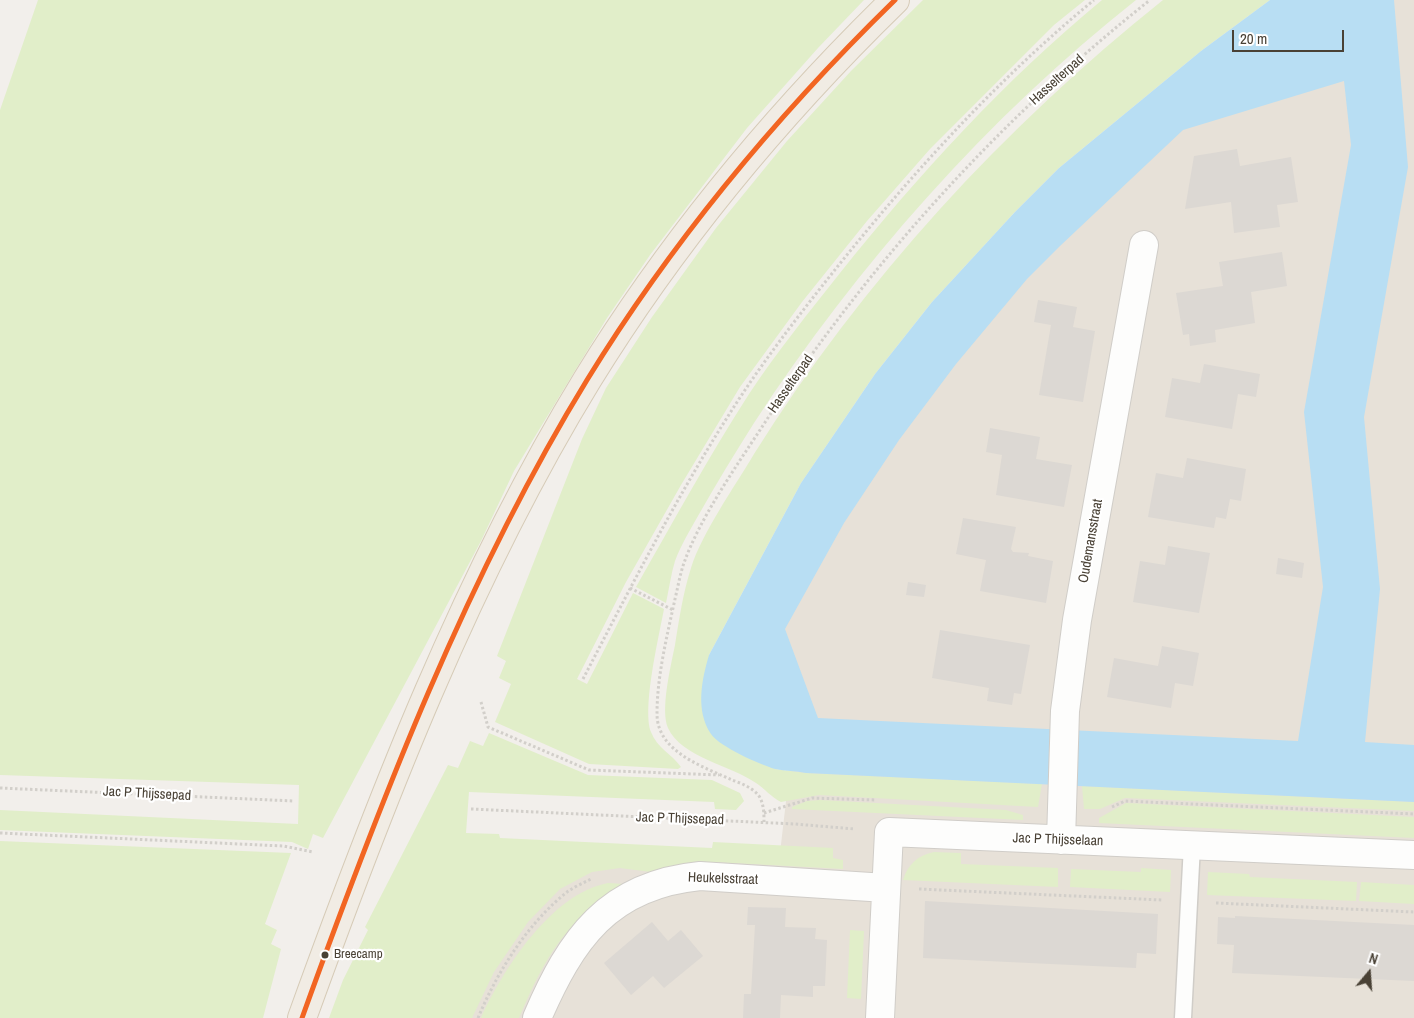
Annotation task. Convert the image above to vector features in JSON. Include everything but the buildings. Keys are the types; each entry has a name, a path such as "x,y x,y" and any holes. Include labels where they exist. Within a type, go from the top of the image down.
{"main road":[{"path":"302,1018 393,779 443,659 521,499 587,382 636,306 700,216 772,128 836,57 895,0"}],"street":[{"name":"Oudemansstraat","path":"1061,840 1065,711 1077,620 1144,245"},
{"name":"Jac P Thijsselaan","path":"889,832 1414,855"},
{"path":"880,1018 889,832"},
{"name":"Heukelsstraat","path":"537,1018 549,990 577,942 617,903 652,885 678,878 700,876 886,888"}],"lane":[{"path":"1183,1018 1192,845"}],"path":[{"path":"583,679 630,588 745,390 807,306 872,224 934,153 1058,30 1094,0"},
{"name":"Hasselterpad","path":"764,822 762,805 758,796 750,789 675,749 662,735 659,728 657,712 662,665 683,564 722,490 787,388 838,318 937,198 980,153 1069,68 1150,0"},
{"path":"630,588 673,610"},
{"path":"481,702 488,726 589,770 723,775"},
{"name":"Jac P Thijssepad","path":"0,788 294,801"},
{"name":"Jac P Thijssepad","path":"471,809 764,822 889,832"},
{"path":"0,833 283,846 312,852"},
{"path":"886,888 1414,912"}],"shaded area":[{"path":"1308,0 1414,0 1414,1018 446,1018 563,862 780,853 793,741 738,671 917,350"}],"green space":[{"path":"38,0 864,0 818,48 747,128 650,255 607,318 514,471 481,541 323,838 313,834 308,849 292,842 0,830 0,810 298,824 299,785 0,775 0,110"},
{"path":"923,0 1085,0 1054,25 930,149 867,221 802,302 740,387 626,582 577,679 587,684 633,593 664,609 652,672 649,721 654,738 681,767 678,769 589,764 495,722 511,684 499,678 506,661 497,656 582,439 606,388 652,317 716,228 787,141 851,71"},
{"path":"1102,0 1136,0 1028,94 977,144 881,250 837,306 794,364 754,423 705,504 675,561 666,603 636,587 734,417 782,348 828,288 870,236 964,129 1031,62"},
{"path":"1163,0 1270,0 1201,51 1059,168 1014,213 932,302 875,374 801,483 709,655 775,769 806,773 1042,784 1038,807 819,795 781,802 746,777 695,754 675,738 668,728 665,710 669,675 686,587 696,554 754,454 796,390 841,328 889,268 939,210 1047,100"},
{"path":"489,733 588,775 712,780 740,793 744,801 736,810 715,809 714,802 469,792 466,833 499,834 500,838 712,848 713,842 833,848 833,858 843,860 843,869 714,862 691,864 651,872 620,868 592,872 560,889 528,922 494,972 472,1018 329,1018 343,980 368,930 365,927 448,765 458,768 470,741 483,746"},
{"path":"1082,786 1414,802 1414,811 1125,798 1100,809 1084,809"},
{"path":"820,800 1006,810 1023,815 1023,820 792,809 792,807 807,801"},
{"path":"1126,803 1414,817 1414,838 1099,823 1099,818"},
{"path":"0,841 291,853 265,924 277,930 271,944 281,949 263,1018 0,1018"},
{"path":"934,852 961,853 961,864 1058,868 1058,887 903,880 914,861 923,855"},
{"path":"1141,868 1171,870 1170,892 1070,887 1071,869 1141,872"},
{"path":"1208,872 1249,874 1250,877 1357,882 1356,901 1207,895"},
{"path":"1361,882 1414,885 1414,904 1359,901"},
{"path":"608,883 624,884 571,927 545,964 519,1018 481,1018 490,999 516,956 549,917 568,901 587,890"},
{"path":"850,930 864,931 861,999 847,998"}],"water":[{"path":"1270,0 1394,0 1408,167 1364,417 1380,589 1365,742 1414,745 1414,802 806,773 775,769 750,759 723,744 711,734 706,725 701,705 702,684 709,655 801,483 875,374 932,302 1014,213 1059,168 1201,51","holes":["1344,81 1351,145 1304,412 1323,587 1298,741 818,718 785,629 844,523 899,440 956,364 1027,279 1183,130"]}],"transit line":[{"path":"302,1018 395,773 465,611 503,532 587,380 655,278 729,180 810,88 895,0"}],"place":[{"name":"Breecamp","path":"325,955"}]}
